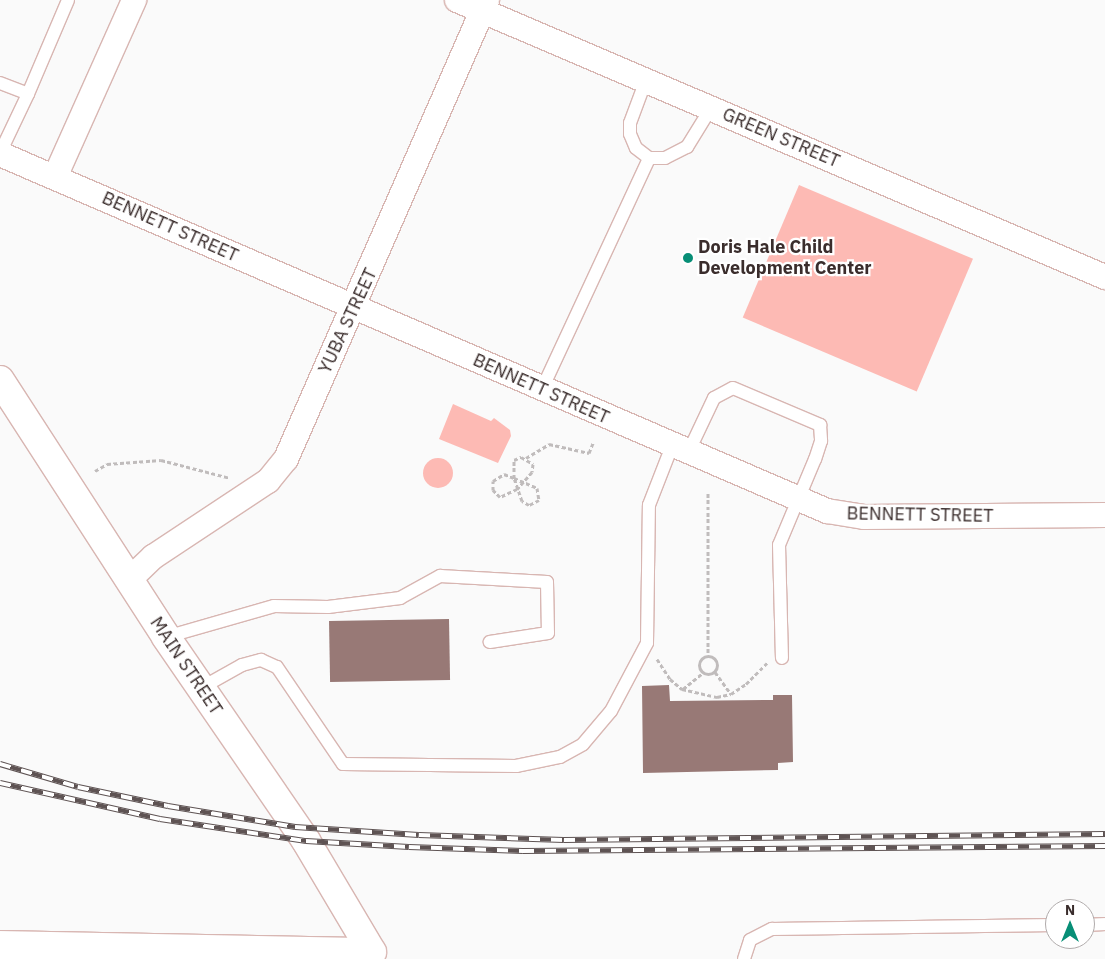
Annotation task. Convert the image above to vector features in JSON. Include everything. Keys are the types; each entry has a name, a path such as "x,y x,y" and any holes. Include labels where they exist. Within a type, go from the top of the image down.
{"main road":[{"name":"MAIN STREET","path":"0,380 166,637 306,841 372,952 0,945"}],"street":[{"path":"55,177 134,0"},
{"name":"GREEN STREET","path":"457,0 484,6 646,80 1105,277"},
{"name":"YUBA STREET","path":"130,579 153,557 268,481 286,459 340,333 355,308 484,6"},
{"name":"BENNETT STREET","path":"0,153 796,500 827,511 864,517 1105,515"}],"lane":[{"path":"0,153 28,94 68,0"},
{"path":"646,80 630,123 630,134 636,148 649,158 665,158 687,147 711,108"},
{"path":"0,83 28,94"},
{"path":"542,389 649,158"},
{"path":"201,688 242,665 261,660 277,667 343,764 526,766 560,757 583,744 612,711 648,643 648,505 680,449 714,398 727,389 740,389 820,425 821,442 796,500 778,555 782,658"},
{"path":"166,637 274,606 328,607 400,598 440,576 546,582 548,633 490,642"},
{"path":"744,959 750,940 772,929 1045,925"}],"path":[{"path":"526,458 533,469 524,482 517,489 500,497 493,490 493,481 500,475 514,478 524,482 540,491 537,502 525,504 517,489 514,478 514,460 526,458 550,444 589,453 593,443"},
{"path":"95,471 107,464 161,460 234,480"},
{"path":"708,493 708,656"},
{"path":"648,643 670,679 682,689 700,696 731,694 746,684 762,665 782,658"},
{"path":"708,656 716,661 714,672 731,694"},
{"path":"702,673 699,662 708,656"},
{"path":"682,689 702,673 714,672"}],"shaded area":[{"path":"799,185 973,259 917,391 743,318"},
{"path":"453,404 491,421 494,418 510,430 511,436 498,463 439,439"},
{"path":"438,458 449,462 453,473 449,484 438,488 427,484 423,473 427,462"}],"building":[{"path":"449,619 450,680 330,682 329,621"},
{"path":"669,685 670,701 773,700 773,695 792,695 793,762 778,763 778,770 643,773 642,686"}],"railway":[{"path":"0,764 78,787 168,806 295,827 419,835 564,840 1105,834"},
{"path":"0,783 160,819 306,841 409,847 523,851 1105,846"}],"place":[{"name":"Doris Hale Child Development Center","path":"688,258"}]}
